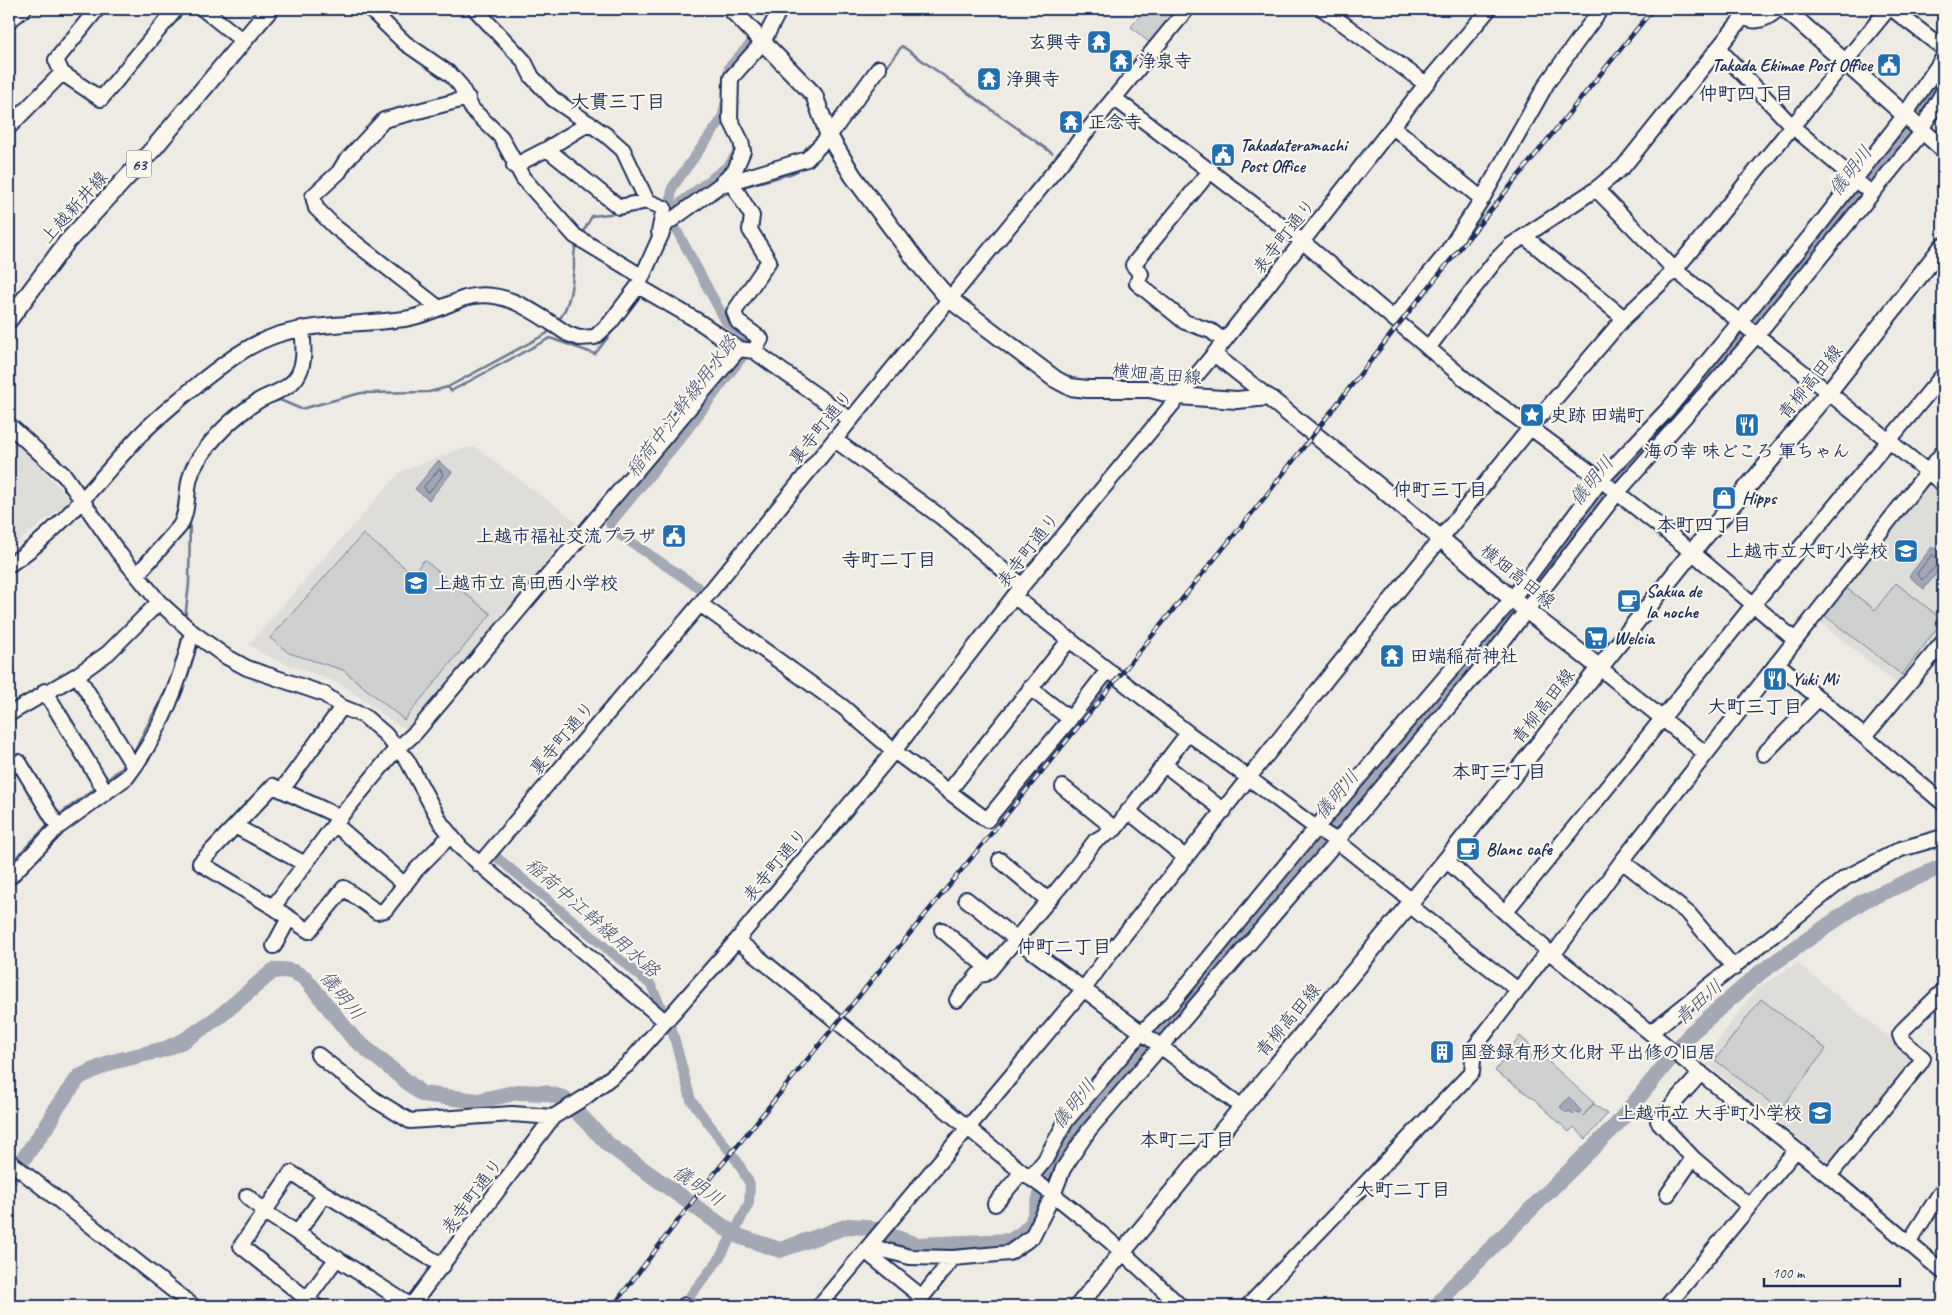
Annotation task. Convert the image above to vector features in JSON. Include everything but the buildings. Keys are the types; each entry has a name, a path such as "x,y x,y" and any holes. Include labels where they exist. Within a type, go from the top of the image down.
{"main road":[{"name":"上越新井線","path":"9,320 66,243 154,148 270,9"},
{"name":"横畑高田線","path":"731,9 814,95 829,136 864,191 918,263 948,298 1035,364 1070,387 1150,389 1178,396 1237,400 1268,397 1600,668"},
{"path":"1785,9 1844,64 1943,149"},
{"name":"青柳高田線","path":"1078,1306 1411,903 1692,552 1828,394 1943,246"}],"street":[{"path":"9,21 24,9"},
{"path":"98,9 56,60 62,73 101,99 176,9"},
{"path":"202,9 243,41"},
{"path":"370,9 405,43 450,74 460,85 472,109 501,137 514,166 575,236 739,348 754,351 851,420"},
{"path":"475,9 524,60 532,78 553,99 589,123 623,150 647,201"},
{"path":"726,183 743,151 741,141 730,119 731,78 763,42 780,9"},
{"name":"裏寺町通り","path":"480,865 700,604 948,298 1187,9"},
{"path":"1322,9 1426,84"},
{"name":"表寺町通り","path":"411,1306 559,1115 627,1065 737,940 894,751 1019,591 1214,354 1426,84 1489,9"},
{"path":"1393,318 1445,254 1482,199 1548,84 1601,9"},
{"path":"1428,348 1495,261 1525,237 1596,189 1623,167 1718,48 1741,12 1755,21 1766,20 1778,9"},
{"path":"819,1306 1083,990 1249,777 1532,426 1624,318 1675,270 1888,9"},
{"path":"1892,9 1943,48"},
{"path":"1718,48 1793,127 1869,192"},
{"path":"867,1248 910,1257 953,1258 1009,1253 1032,1237 1063,1169 1089,1130 1337,841 1518,603 1603,481 1742,324 1855,180 1915,125 1943,58"},
{"path":"9,565 57,527 141,434 174,403 212,373 258,342 302,328 377,323 416,317 467,298 497,296 523,306 568,334 587,339 601,333 640,281 666,224 726,183 807,159 829,136 879,68"},
{"path":"9,127 62,73"},
{"path":"996,1204 1029,1177 1045,1160 1066,1122 1172,1003 1316,828 1756,336 1869,192 1915,125 1943,92"},
{"path":"439,308 335,227 316,208 313,196 339,172 345,162 384,120 468,98"},
{"path":"1114,98 1303,242 1466,380 1532,426 1603,481 1692,552 1795,640"},
{"path":"514,166 547,149 589,123"},
{"path":"1393,127 1482,199"},
{"path":"547,149 620,206 647,201 682,213"},
{"path":"1210,170 1133,265 1141,274 1137,283 1185,322 1211,331 1224,341"},
{"path":"726,183 752,216 750,230 769,261 734,312 738,322 762,339 754,351"},
{"path":"1596,189 1675,270 1943,484"},
{"path":"658,238 664,208"},
{"path":"1525,237 1624,318"},
{"path":"137,575 185,518 187,486 192,470 210,444 251,406 285,388 295,379 304,358 302,328"},
{"path":"272,907 337,821 392,754 416,732 739,348"},
{"path":"1214,354 1268,397"},
{"path":"1505,912 1663,719 1753,605 1943,374"},
{"path":"9,424 65,476 118,552 159,602 192,632 247,668 324,694 342,707 364,716 399,749 450,836 480,865 664,1022"},
{"path":"834,440 940,517 1070,639 1108,670 1188,733 1316,828 1337,841 1518,990"},
{"path":"1248,1306 1472,1072 1474,1048 1518,990 1550,953 1622,862 1943,452"},
{"path":"9,714 45,691 77,675 108,653 159,602"},
{"path":"700,604 843,707 894,751 987,820 1108,670"},
{"path":"11,869 58,827 127,776 134,767 153,740 185,663 192,632"},
{"path":"949,791 1070,639"},
{"path":"1866,736 1943,642"},
{"path":"1778,663 1943,803"},
{"path":"1600,668 1706,754"},
{"path":"77,675 134,767"},
{"path":"1030,688 1070,719"},
{"path":"45,691 106,792"},
{"path":"1764,754 1819,698"},
{"path":"282,790 342,707"},
{"path":"957,1000 978,975 985,974 990,970 1095,841 1115,829 1188,733"},
{"path":"9,768 19,762 58,827"},
{"path":"1164,764 1224,811"},
{"path":"405,885 337,821 272,786 234,826 196,860 309,931 344,888 377,912 385,910 450,836"},
{"path":"1063,787 1115,829"},
{"path":"1128,811 1186,858"},
{"path":"234,826 305,864"},
{"path":"1650,1033 1845,878 1901,849 1943,837"},
{"path":"1000,860 1048,900"},
{"path":"1446,860 1550,953 1829,1176 1943,1272"},
{"path":"1622,862 1689,914 1734,968"},
{"path":"966,899 1083,990 1242,1107"},
{"path":"274,946 289,918"},
{"path":"942,930 990,970"},
{"path":"737,940 1122,1251 1180,1306"},
{"path":"1829,1176 1921,1062 1923,1058 1902,1040 1900,1035 1943,991"},
{"path":"318,1055 375,1100 410,1121 512,1114 559,1115"},
{"path":"1697,1070 1658,1121 1693,1158 1748,1205"},
{"path":"1668,1306 1748,1205 1796,1150"},
{"path":"1668,1194 1693,1158"},
{"path":"9,1161 26,1176 93,1225 193,1306"},
{"path":"337,1258 311,1303 241,1246 292,1173 443,1266"},
{"path":"1908,1242 1943,1189"},
{"path":"298,1232 325,1194"},
{"path":"247,1196 266,1212 411,1306"},
{"path":"867,1248 919,1302 953,1258"}],"shaded area":[{"path":"1145,9 1181,9 1152,45 1131,27"},
{"path":"9,438 30,456 71,500 9,549"},
{"name":"上越市立 高田西小学校","path":"475,447 577,522 416,732 396,724 341,684 266,656 249,644 400,472 456,450"},
{"name":"上越市立大町小学校","path":"1929,473 1943,484 1943,636 1902,688 1816,619"},
{"path":"363,534 413,574 424,560 491,614 404,720 343,670 289,653 270,638"},
{"path":"1896,583 1943,620 1902,675 1824,615 1845,587 1875,610"},
{"name":"上越市立 大手町小学校","path":"1797,963 1915,1058 1831,1165 1703,1061 1755,990"},
{"path":"1761,999 1826,1049 1780,1110 1715,1060"},
{"path":"1520,1036 1594,1103 1583,1116 1594,1104 1607,1114 1586,1139 1574,1127 1569,1132 1534,1099 1495,1071"}],"water":[{"path":"438,461 452,472 429,500 415,489"},
{"path":"1932,547 1943,556 1943,565 1924,589 1909,576"},
{"path":"1569,1097 1581,1111 1579,1114 1575,1112 1573,1114 1569,1111 1567,1113 1560,1107"}],"waterway":[{"name":"稲荷中江幹線用水路","path":"727,84 729,67 760,33"},
{"path":"884,70 902,46 1052,153"},
{"name":"儀明川","path":"9,1179 79,1077 112,1062 165,1049 185,1040 220,1016 273,971 284,970 294,972 305,978 353,1038 422,1094 478,1101 518,1092 545,1093 563,1098 609,1145 735,1235 780,1250 848,1226 865,1227 917,1245 1011,1241 1032,1224 1050,1167 1082,1121 1185,1007 1498,631 1613,483 1737,348 1916,118 1943,74"},
{"name":"稲荷中江幹線用水路","path":"699,588 613,530 610,524 685,433 746,352 752,341 726,322 669,216 672,188 722,119 726,101"},
{"path":"675,207 729,165 737,153"},
{"path":"739,188 790,174 810,165"},
{"path":"710,201 732,191"},
{"name":"稲荷中江幹線用水路","path":"668,207 675,207"},
{"path":"687,217 699,208"},
{"path":"631,211 650,209"},
{"path":"582,234 592,216 618,213"},
{"path":"558,321 570,296 574,252 577,243"},
{"path":"267,404 280,400 301,409 361,393 429,392 448,387 451,391 550,338 595,354 642,293"},
{"path":"448,387 546,334 551,329"},
{"path":"197,476 208,457"},
{"path":"185,619 189,584 190,520"},
{"path":"179,654 183,632"},
{"path":"132,755 171,680"},
{"path":"106,781 126,764"},
{"path":"57,816 97,787"},
{"path":"9,865 49,823"},
{"name":"稲荷中江幹線用水路","path":"494,855 651,985 663,1011"},
{"name":"青田川","path":"1437,1306 1451,1288 1617,1124 1691,1033 1761,972 1863,901 1943,866"},
{"name":"稲荷中江幹線用水路","path":"671,1026 691,1100 737,1161 750,1184 749,1203 719,1259 690,1296 690,1306"}],"railway":[{"path":"613,1306 702,1189 1265,497 1399,324 1653,9"}],"place":[{"name":"玄興寺","path":"1099,42"},
{"name":"浄泉寺","path":"1121,61"},
{"name":"Takada Ekimae Post Office","path":"1889,65"},
{"name":"浄興寺","path":"989,79"},
{"name":"正念寺","path":"1071,122"},
{"name":"Takadateramachi Post Office","path":"1223,155"},
{"name":"史跡 田端町","path":"1532,415"},
{"name":"海の幸 味どころ 軍ちゃん","path":"1747,425"},
{"name":"Hipps","path":"1724,498"},
{"name":"上越市福祉交流プラザ","path":"674,536"},
{"name":"上越市立大町小学校","path":"1906,551"},
{"name":"上越市立 高田西小学校","path":"416,583"},
{"name":"Sakua de la noche","path":"1629,601"},
{"name":"Welcia","path":"1596,638"},
{"name":"田端稲荷神社","path":"1392,656"},
{"name":"Yuki Mi","path":"1775,679"},
{"name":"Blanc cafe","path":"1468,849"},
{"name":"国登録有形文化財 平出修の旧居","path":"1442,1052"},
{"name":"上越市立 大手町小学校","path":"1820,1113"}],"district":[{"name":"仲町四丁目","path":"1746,93"},
{"name":"大貫三丁目","path":"618,101"},
{"name":"仲町三丁目","path":"1440,489"},
{"name":"本町四丁目","path":"1704,524"},
{"name":"寺町二丁目","path":"889,559"},
{"name":"大町三丁目","path":"1755,706"},
{"name":"本町三丁目","path":"1499,771"},
{"name":"仲町二丁目","path":"1064,946"},
{"name":"本町二丁目","path":"1187,1139"},
{"name":"大町二丁目","path":"1403,1189"}]}
